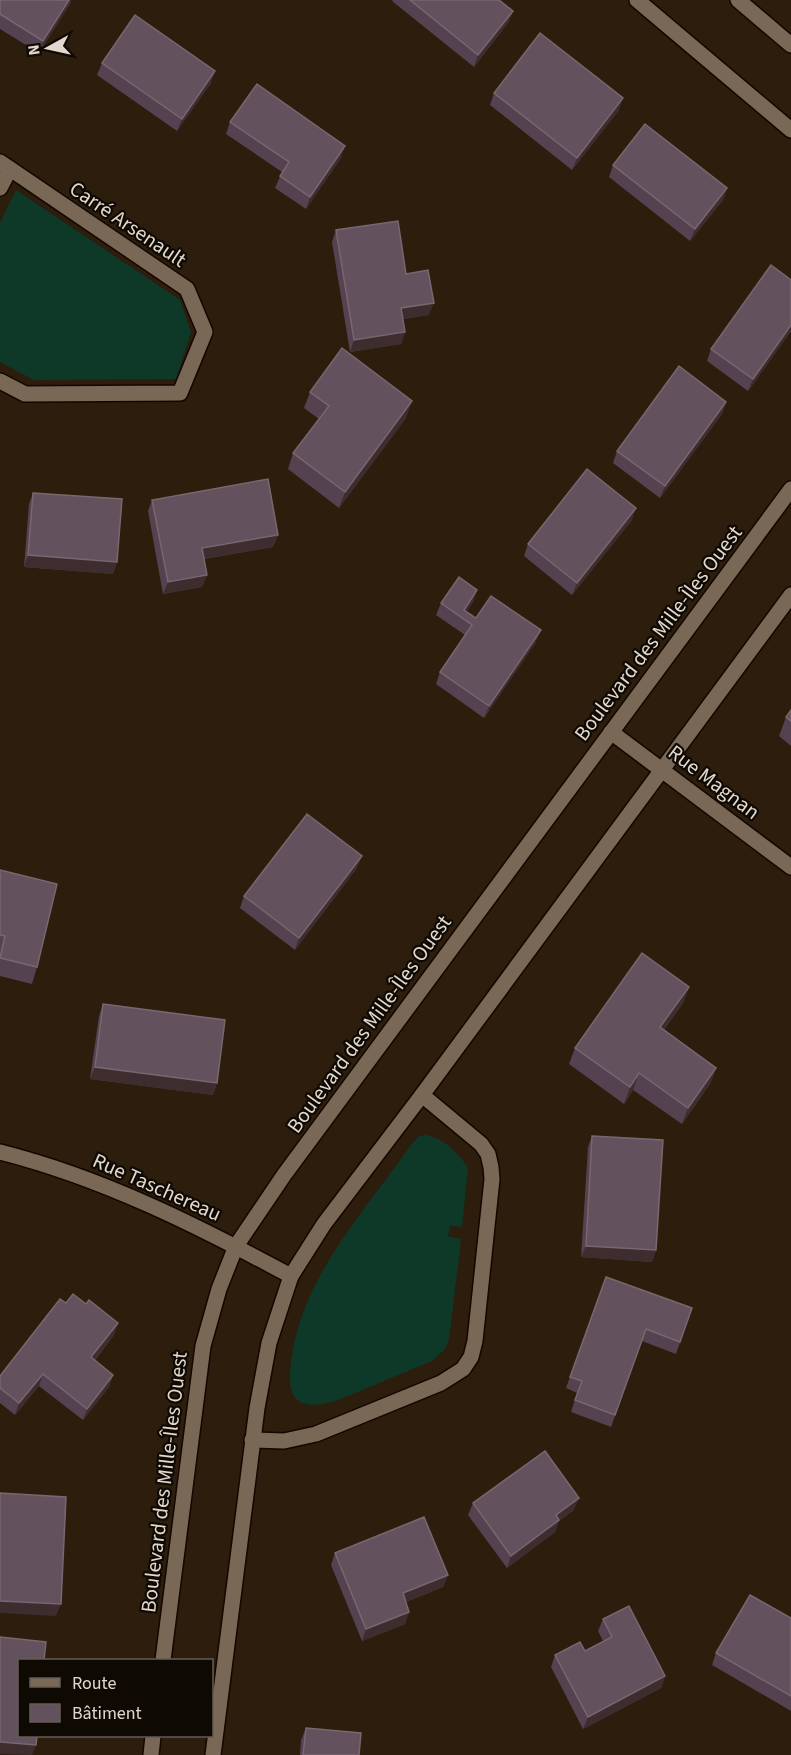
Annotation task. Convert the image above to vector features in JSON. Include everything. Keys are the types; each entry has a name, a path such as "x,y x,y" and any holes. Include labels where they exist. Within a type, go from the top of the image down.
{"street":[{"path":"638,0 791,130"},
{"path":"738,0 791,45"},
{"name":"Carré Arsenault","path":"0,188 5,166 187,289 205,332 180,393 25,394 0,381"},
{"name":"Boulevard des Mille-Îles Ouest","path":"163,1659 203,1346 219,1289 236,1246 284,1175 791,489"},
{"path":"213,1755 252,1440 268,1343 291,1275 324,1224 791,595"},
{"name":"Rue Magnan","path":"611,732 791,867"},
{"path":"252,1440 284,1441 316,1434 441,1383 463,1369 471,1357 475,1341 491,1189 491,1167 488,1154 481,1144 422,1095"},
{"name":"Rue Taschereau","path":"0,1152 80,1176 127,1194 190,1222 291,1275"},
{"path":"150,1755 153,1737"}],"green space":[{"path":"16,190 180,300 191,332 176,379 34,380 0,362 0,223"},
{"path":"426,1135 450,1147 468,1168 462,1227 450,1226 448,1236 461,1239 449,1340 445,1349 432,1361 336,1401 318,1405 302,1403 293,1394 290,1374 295,1341 304,1310 318,1280 352,1224 411,1145 419,1136"}],"building":[{"path":"0,0 69,0 43,41 0,14"},
{"path":"410,0 499,0 513,11 478,55"},
{"path":"135,15 215,71 182,119 102,63"},
{"path":"540,33 623,98 577,158 494,93"},
{"path":"257,84 345,146 310,197 280,176 289,162 230,122"},
{"path":"645,124 727,188 695,229 613,165"},
{"path":"398,221 406,274 428,270 434,303 401,308 405,332 354,340 336,230"},
{"path":"771,265 791,280 791,325 753,379 711,349"},
{"path":"342,348 412,401 345,492 293,453 329,406 310,392"},
{"path":"679,366 726,402 665,486 617,451"},
{"path":"587,469 636,508 577,583 528,544"},
{"path":"268,479 278,535 202,548 207,575 168,582 152,500"},
{"path":"33,493 122,499 117,562 28,555"},
{"path":"459,577 477,590 464,610 476,618 491,596 541,630 489,706 440,672 472,625 441,603"},
{"path":"791,710 791,721 786,717"},
{"path":"307,814 362,856 299,938 244,896"},
{"path":"0,870 57,884 37,967 0,958 5,936 0,935"},
{"path":"642,953 689,987 660,1027 716,1068 688,1108 639,1073 630,1087 575,1048"},
{"path":"103,1004 225,1020 217,1083 95,1067"},
{"path":"592,1136 663,1140 656,1250 586,1246"},
{"path":"606,1277 692,1308 680,1342 646,1329 615,1415 575,1400 582,1381 570,1377"},
{"path":"73,1294 86,1304 89,1300 118,1323 91,1357 113,1375 87,1409 43,1374 19,1403 0,1388 0,1376 60,1299 66,1303"},
{"path":"545,1451 579,1498 556,1515 559,1520 511,1556 473,1503"},
{"path":"0,1493 66,1497 61,1604 0,1601"},
{"path":"424,1517 448,1575 403,1593 409,1612 366,1629 335,1553"},
{"path":"750,1595 791,1618 791,1696 716,1653"},
{"path":"629,1606 665,1676 588,1717 555,1655 580,1642 585,1651 612,1637 603,1619"},
{"path":"0,1637 46,1642 44,1659 18,1659 18,1737 37,1737 36,1745 0,1742"},
{"path":"306,1728 361,1733 359,1755 303,1755"}]}
